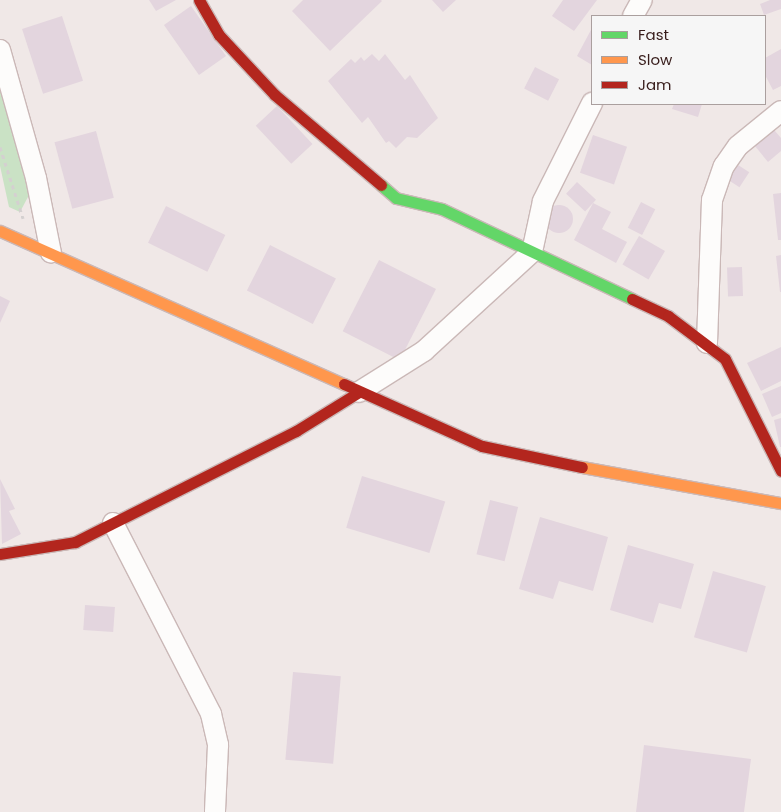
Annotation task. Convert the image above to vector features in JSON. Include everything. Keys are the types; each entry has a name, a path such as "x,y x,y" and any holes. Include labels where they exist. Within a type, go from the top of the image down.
{"street":[{"path":"200,0 219,35 275,95 396,198 442,210 668,316 707,343 725,359 781,471"},
{"path":"634,15 642,0"},
{"path":"0,50 36,178 51,253"},
{"path":"0,554 75,542 296,431 424,351 532,252 543,201 591,105"},
{"path":"707,343 712,200 724,166 738,146 781,111"},
{"path":"0,231 482,446 646,481 781,503"},
{"path":"113,523 211,714 218,745 215,812"}],"path":[{"path":"0,147 21,203 19,239"}],"green space":[{"path":"0,75 29,195 20,212 9,207 0,166"}],"building":[{"path":"149,0 176,0 156,11"},
{"path":"303,0 382,1 330,51 292,11"},
{"path":"432,0 456,0 443,12"},
{"path":"563,0 597,0 574,31 552,16"},
{"path":"770,0 781,0 781,9 764,15 760,4"},
{"path":"191,6 226,56 199,75 164,25"},
{"path":"62,16 83,81 43,94 22,29"},
{"path":"591,30 591,64 577,56"},
{"path":"781,49 781,86 773,90 766,77 766,57"},
{"path":"372,54 379,61 385,54 405,80 410,75 438,118 417,138 407,137 396,148 389,141 386,143 368,117 362,123 328,81 351,59 355,63 361,57 364,61"},
{"path":"535,67 559,79 548,101 524,88"},
{"path":"674,105 702,105 698,117 672,109"},
{"path":"277,106 312,144 291,164 256,126"},
{"path":"769,124 781,138 781,151 768,162 750,140"},
{"path":"96,131 114,198 72,209 54,142"},
{"path":"593,135 627,147 614,185 580,173"},
{"path":"735,163 749,172 739,187 725,178"},
{"path":"577,182 596,200 585,211 566,194"},
{"path":"781,193 781,240 778,240 773,194"},
{"path":"641,202 655,209 642,235 628,228"},
{"path":"593,203 611,212 602,229 627,242 616,263 574,240"},
{"path":"559,205 569,209 573,219 569,229 559,233 549,229 545,219 549,209"},
{"path":"166,206 225,235 207,272 148,243"},
{"path":"639,236 665,251 648,280 622,265"},
{"path":"270,245 336,279 313,324 247,290"},
{"path":"781,255 781,292 780,292 776,256"},
{"path":"379,260 436,289 400,360 343,331"},
{"path":"742,267 743,296 728,297 727,268"},
{"path":"0,296 10,301 0,323"},
{"path":"781,347 781,381 761,391 747,363"},
{"path":"781,386 781,413 772,417 762,394"},
{"path":"781,418 781,447 780,447 774,420"},
{"path":"362,476 445,501 429,553 346,528"},
{"path":"0,479 15,509 9,511 21,534 2,544"},
{"path":"490,500 518,507 505,561 476,554"},
{"path":"540,517 608,537 593,591 559,581 553,599 519,589"},
{"path":"628,545 694,564 681,609 659,603 653,623 610,610"},
{"path":"713,571 766,586 747,652 694,637"},
{"path":"85,605 115,607 113,632 83,630"},
{"path":"293,672 341,676 333,764 285,760"},
{"path":"644,745 751,759 744,812 636,812"}],"traffic: fast":[{"path":"381,185 396,198 442,209 632,299"}],"traffic: slow":[{"path":"0,231 344,384"},
{"path":"582,467 781,503"}],"traffic: jam":[{"path":"199,0 219,35 275,95 381,185"},
{"path":"632,299 668,316 725,359 781,471"},
{"path":"344,384 482,446 582,467"},
{"path":"0,554 75,542 296,431 359,392"}]}
